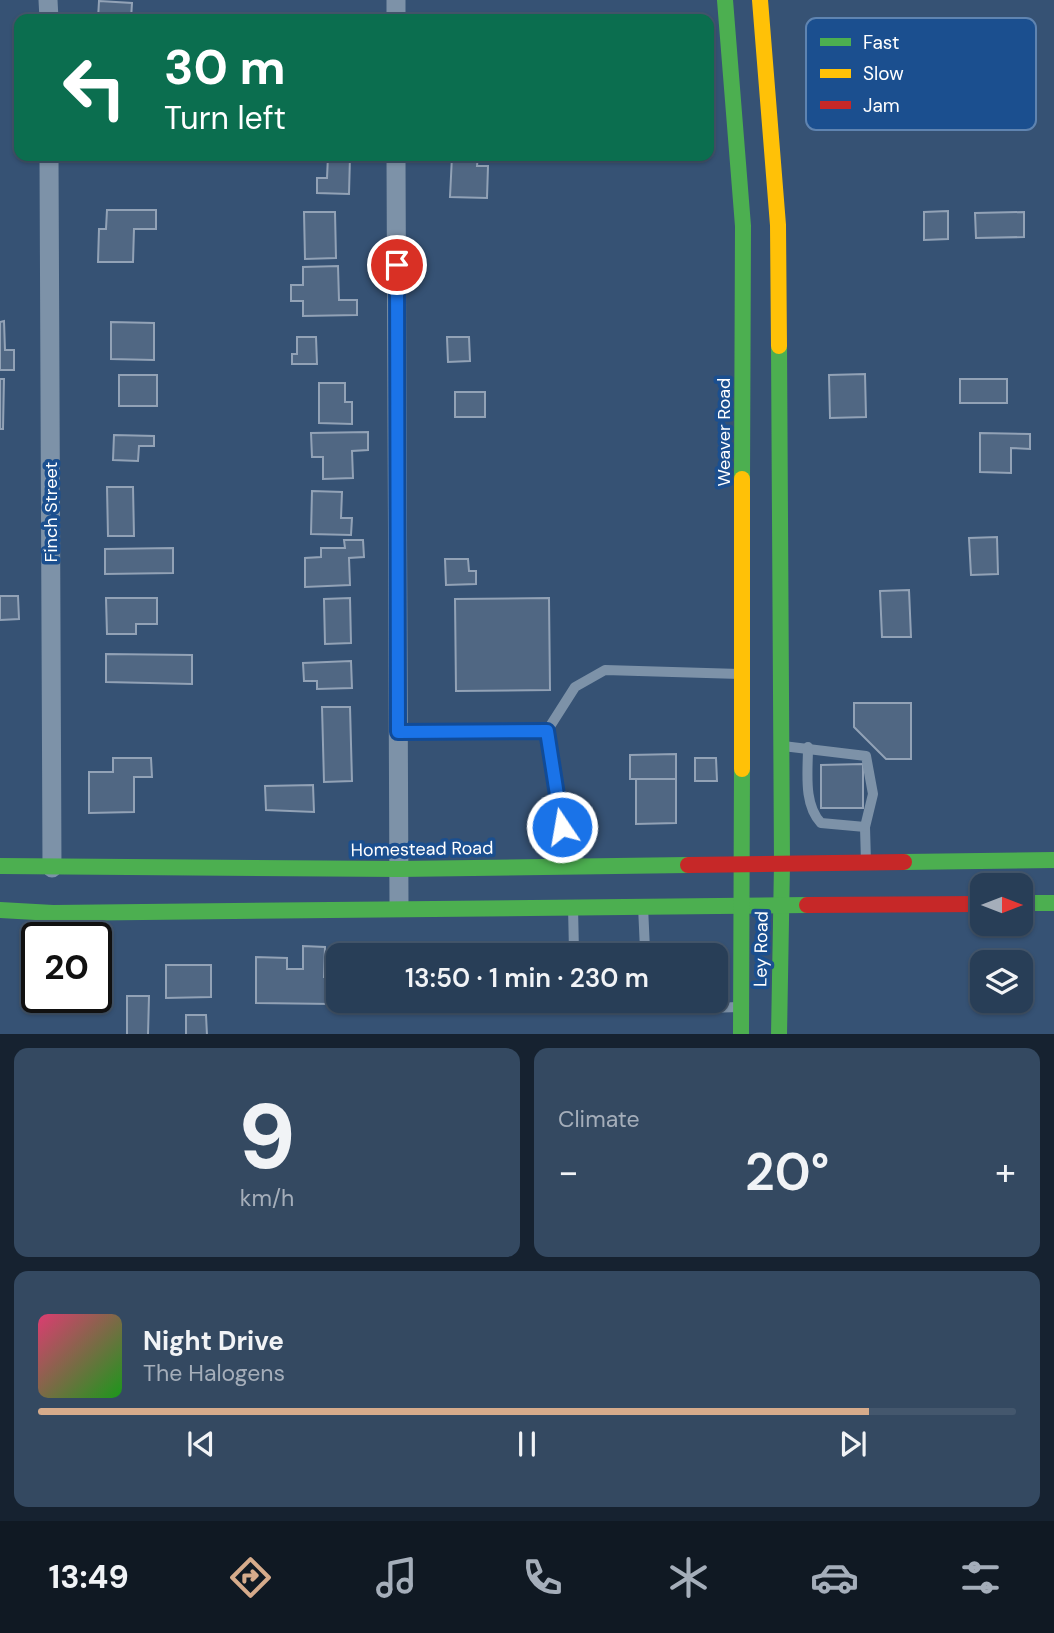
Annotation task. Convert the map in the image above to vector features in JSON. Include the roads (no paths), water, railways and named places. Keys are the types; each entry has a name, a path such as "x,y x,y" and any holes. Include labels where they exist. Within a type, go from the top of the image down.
{"main road":[{"name":"Weaver Road","path":"725,0 730,34 743,226 761,313 781,746 782,864"},
{"name":"Weaver Road","path":"743,865 743,674 761,313 778,225 760,0"},
{"name":"Homestead Road","path":"0,866 52,869 399,869 1054,860"},
{"name":"Ley Road","path":"779,1034 782,864"},
{"name":"Ley Road","path":"741,1034 743,865"},
{"path":"1033,903 1054,903"},
{"path":"0,910 53,913 399,907 970,904"}],"street":[{"name":"Finch Street","path":"50,161 52,869"},
{"path":"397,161 399,907"}],"lane":[{"path":"572,865 558,808 547,731 575,687 605,670 743,674"},
{"path":"398,732 547,731"},
{"path":"781,746 808,747 866,756 873,794 865,827 866,862"},
{"path":"808,747 808,790 812,814 821,823 865,827"},
{"path":"573,906 574,943"},
{"path":"643,906 646,943"},
{"path":"728,1006 741,1007"}]}
